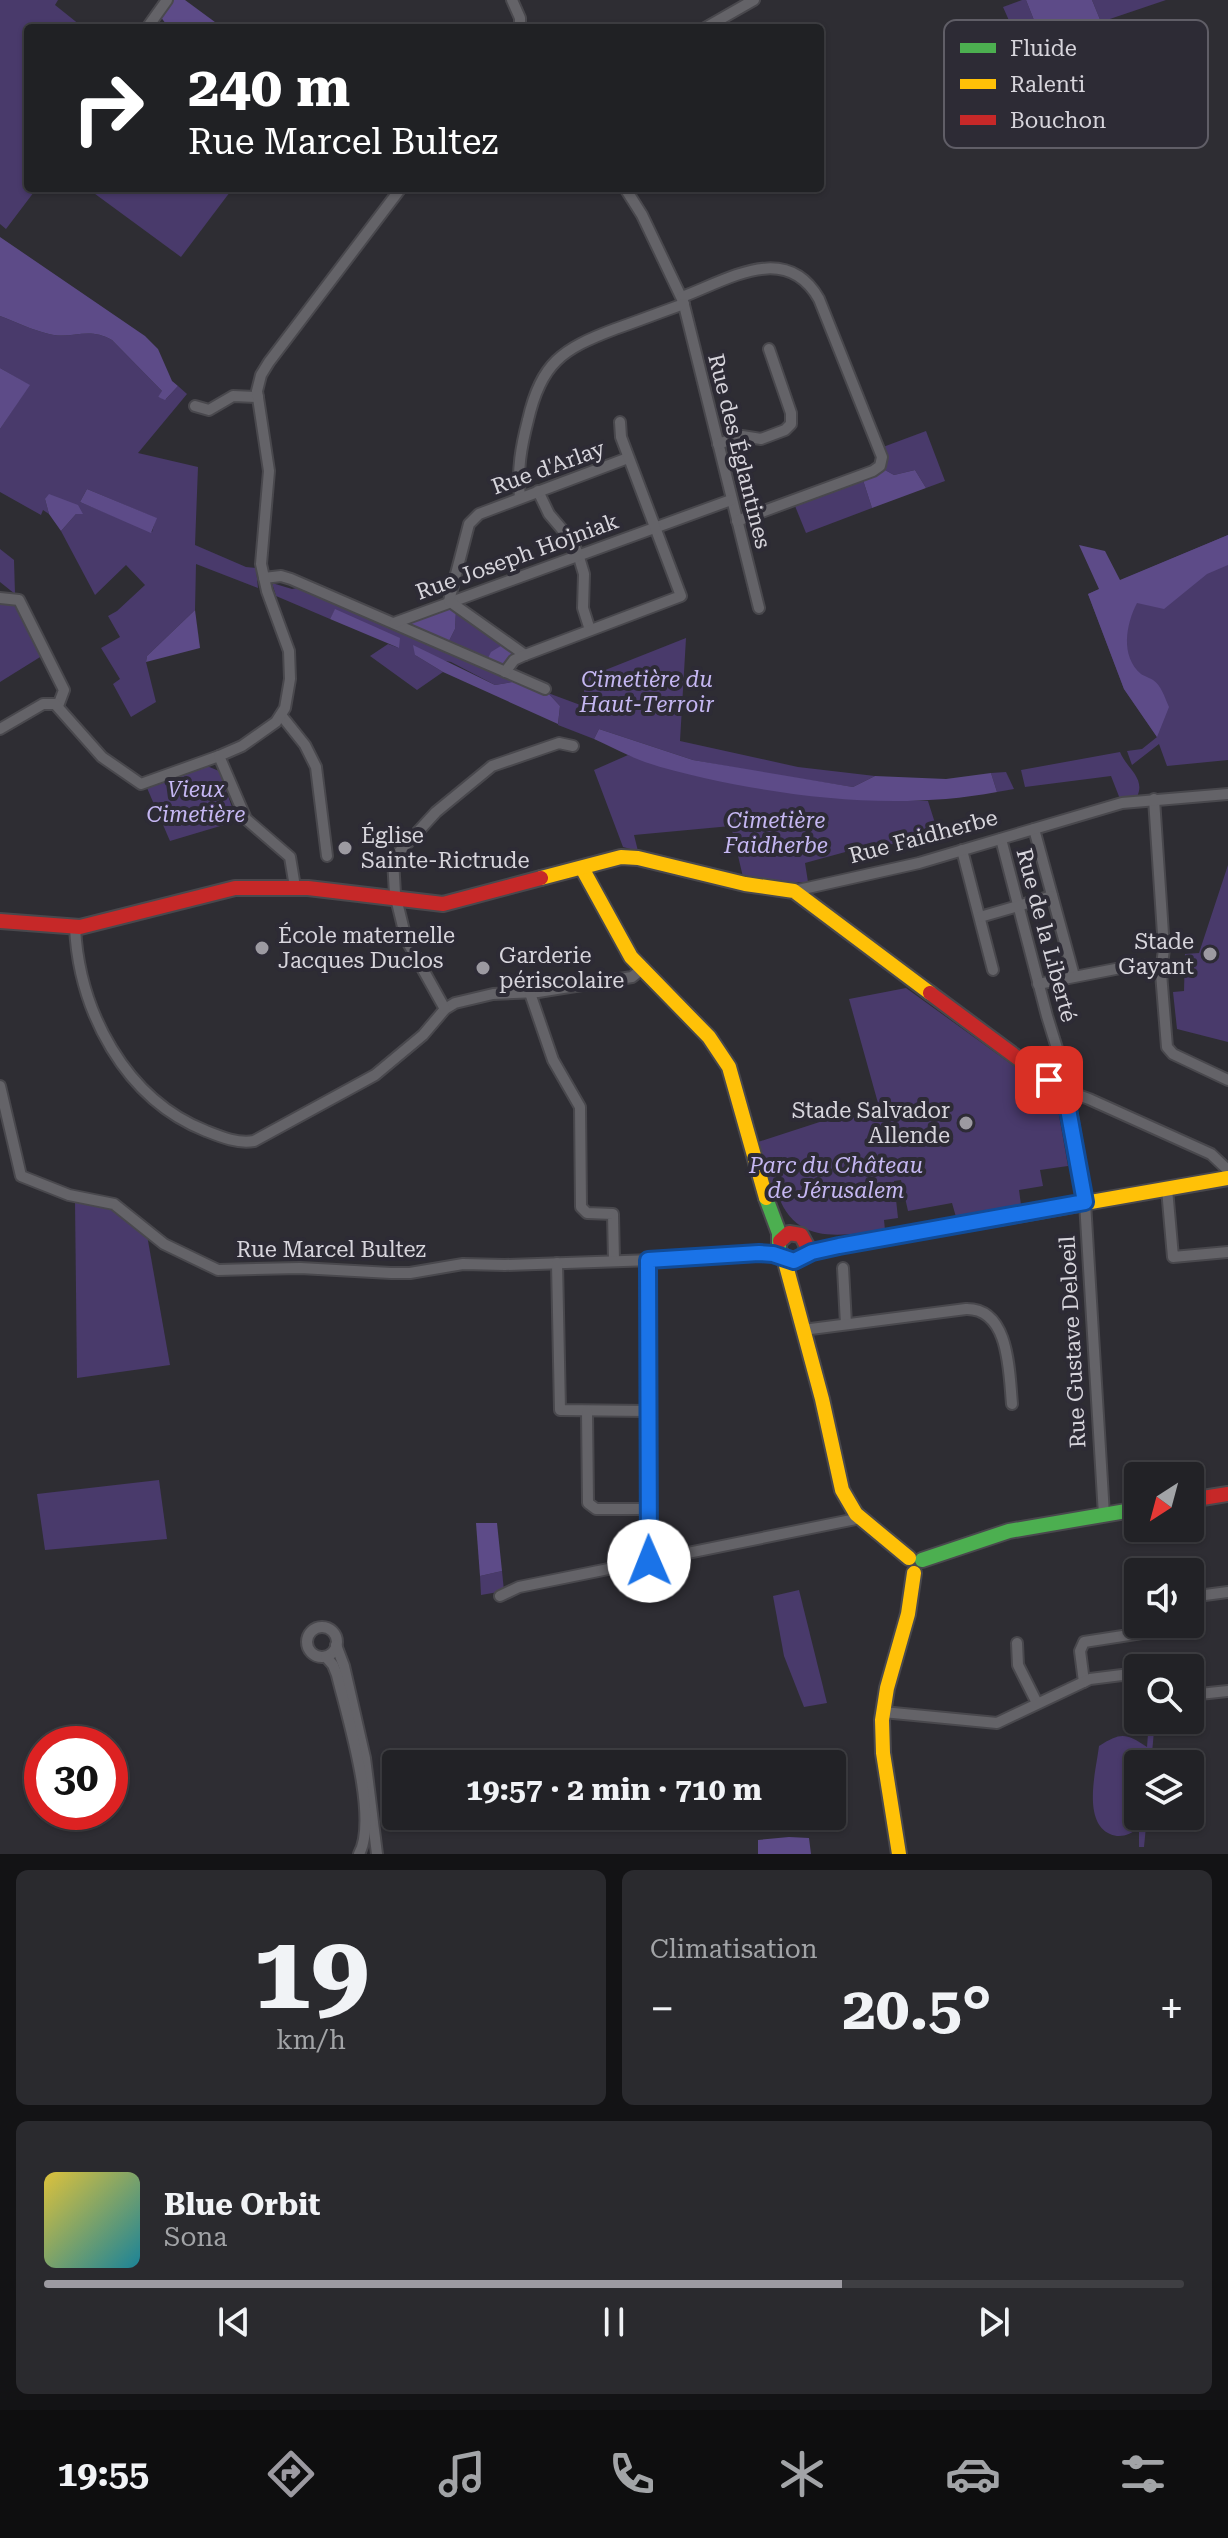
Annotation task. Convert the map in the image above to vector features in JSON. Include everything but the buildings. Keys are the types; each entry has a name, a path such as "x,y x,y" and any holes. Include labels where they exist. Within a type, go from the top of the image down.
{"street":[{"path":"150,24 167,0"},
{"path":"512,0 520,24"},
{"path":"712,24 754,0"},
{"path":"0,729 43,704 58,706 97,753 141,784 242,746 276,722 286,705 290,662 264,578 261,551 269,471 258,397 259,381 398,192"},
{"name":"Rue des Églantines","path":"628,192 683,300 759,608"},
{"path":"520,498 519,457 531,406 540,381 553,362 579,342 761,268 784,268 802,277 819,299 882,463 876,470 737,521"},
{"path":"718,444 742,436 761,439 785,430 791,424 791,413 769,349"},
{"path":"195,406 209,410 233,396 258,397"},
{"path":"505,672 514,660 525,655 681,596 628,458 620,434 620,422"},
{"name":"Rue d'Arlay","path":"449,601 471,521 479,514 628,458"},
{"path":"538,491 549,514 572,541 578,554 584,574 583,608 590,630"},
{"name":"Rue Joseph Hojniak","path":"394,623 731,500"},
{"path":"264,578 281,576 291,579 545,689"},
{"path":"0,598 19,600 47,652 64,690 58,706"},
{"path":"449,601 525,655"},
{"path":"281,715 305,745 316,767 327,856"},
{"path":"445,1009 411,950 396,899 392,862 436,812 492,766 559,743 573,746"},
{"path":"219,756 246,819 290,857 295,887"},
{"name":"Rue Faidherbe","path":"0,921 75,927 223,889 295,887 449,904 609,859 633,857 759,887 794,891 919,863 1115,804 1228,794"},
{"path":"1154,799 1168,1049 1228,1080"},
{"path":"1034,829 1074,976"},
{"name":"Rue de la Liberté","path":"1001,839 1062,1063 1060,1075 1049,1080"},
{"path":"962,850 993,970"},
{"path":"582,868 628,953 709,1037 729,1067 789,1270 840,1483 849,1504 861,1518 915,1564"},
{"path":"794,891 1049,1080 1066,1098 1079,1095 1211,1154 1228,1170"},
{"path":"980,917 1052,896"},
{"path":"75,927 92,1003 124,1070 180,1118 208,1132 242,1143 254,1141 375,1075 455,1003 476,997 530,993 632,977 642,969"},
{"path":"1038,984 1138,965 1162,965"},
{"path":"530,993 553,1060 580,1107 581,1207 587,1213 613,1214 614,1261"},
{"name":"Rue Marcel Bultez","path":"0,1086 23,1178 69,1195 114,1204 160,1241 215,1269 300,1268 410,1273 477,1263 505,1265 648,1260 781,1250"},
{"name":"Rue Gustave Deloeil","path":"1066,1098 1085,1202 1104,1515"},
{"path":"781,1250 792,1261 839,1246 1228,1178"},
{"path":"1167,1189 1173,1257 1228,1252"},
{"path":"781,1250 786,1234 793,1233 816,1245 839,1246"},
{"path":"793,1291 794,1274 807,1248 805,1239"},
{"path":"648,1260 649,1561"},
{"path":"557,1263 560,1410 648,1411"},
{"path":"843,1268 846,1324"},
{"path":"803,1330 966,1309 984,1312 994,1322 1005,1349 1012,1404"},
{"path":"587,1411 588,1503 596,1509 648,1509"},
{"path":"1204,1498 1228,1494"},
{"path":"915,1564 1009,1531 1124,1511"},
{"path":"500,1596 519,1587 861,1518"},
{"path":"897,1852 883,1753 883,1712 908,1614 915,1564"},
{"path":"1204,1595 1228,1592"},
{"path":"336,1645 326,1657 315,1656 307,1642 311,1632 319,1628 328,1629 335,1635 365,1758 377,1854"},
{"path":"1084,1682 1080,1651 1084,1642 1124,1636"},
{"path":"1017,1643 1018,1665 1037,1703"},
{"path":"326,1657 337,1675 361,1779 365,1837 359,1854"},
{"path":"883,1712 997,1723 1084,1682 1115,1675 1124,1677"},
{"path":"1204,1694 1228,1691"}],"green space":[{"path":"0,0 58,0 55,5 79,24 24,24 24,192 34,192 6,229 0,224"},
{"path":"1026,0 1034,20 1009,20 1003,7"},
{"path":"1092,0 1166,0 1107,20 1100,20"},
{"path":"92,192 230,192 181,257"},
{"path":"0,316 49,334 103,336 112,340 163,392 158,397 166,399 178,386 187,394 138,453 198,467 195,545 246,567 256,568 258,588 196,564 195,610 147,656 156,702 131,717 113,684 120,679 101,648 120,637 108,616 145,585 126,565 95,595 61,531 76,514 82,514 45,499 49,514 43,510 41,515 0,492 0,429 29,385 0,368","holes":["87,489 156,518 152,532 80,502"]},
{"path":"926,431 945,481 926,488 915,470 894,475 885,470 888,459 883,447"},
{"path":"863,480 872,508 806,533 795,506"},
{"path":"1228,535 1228,760 1167,766 1159,744 1132,765 1127,751 1142,749 1157,737 1124,689 1088,594"},
{"path":"0,549 14,560 15,594 0,582"},
{"path":"272,583 292,589 302,587 518,681 495,685 451,662 415,655 443,672 417,690 370,656 388,644 399,648 335,610 330,619 276,596"},
{"path":"0,601 17,604 45,654 0,682"},
{"path":"456,610 504,644 487,660 448,643 455,629"},
{"name":"Cimetière du Haut-Terroir","path":"686,638 680,741 798,767 875,776 853,787 770,774 693,760 599,729 594,739 558,725 560,706 548,693 583,706 585,678"},
{"path":"1120,752 1139,784 1137,797 1120,799 1111,776 1025,787 1021,770"},
{"name":"Cimetière Faidherbe","path":"628,755 703,776 776,790 851,798 928,801 941,842 871,845 805,863 808,882 779,883 743,877 731,826 634,835 638,851 623,847 594,770"},
{"name":"Vieux Cimetière","path":"207,766 219,771 232,807 227,824 170,841 147,788"},
{"path":"1006,772 1014,789 997,792 991,773"},
{"name":"Stade Gayant","path":"1228,865 1228,1042 1177,1029 1173,992 1184,991 1185,954 1199,953"},
{"name":"Parc du Château de Jérusalem","path":"906,988 1050,1092 1057,1104 1068,1166 1040,1170 1043,1186 1019,1190 1021,1205 956,1217 952,1203 908,1211 901,1180 894,1181 898,1218 884,1220 885,1230 834,1235 806,1229 794,1220 776,1189 771,1188 758,1142 878,1103 849,999"},
{"path":"75,1201 103,1204 118,1210 147,1235 170,1365 77,1378"},
{"path":"159,1480 167,1539 45,1550 37,1494"},
{"path":"502,1571 504,1591 481,1595 480,1576"},
{"path":"799,1590 827,1703 804,1707 784,1656 773,1596"},
{"path":"1148,1734 1154,1734 1152,1750 1124,1750 1124,1830 1136,1830 1118,1836 1110,1834 1101,1828 1093,1807 1099,1746 1123,1736 1147,1747"},
{"path":"1139,1830 1146,1830 1144,1847 1139,1847"}],"shaded area":[{"path":"171,0 185,0 218,24 166,24 160,16"},
{"path":"1026,0 1092,0 1100,20 1034,20"},
{"path":"0,237 145,336 158,349 172,381 178,386 165,400 158,397 162,391 112,340 103,336 49,334 0,316"},
{"path":"0,368 30,385 0,429"},
{"path":"885,470 894,475 915,470 926,488 872,508 863,480"},
{"path":"87,489 157,518 151,533 80,502"},
{"path":"49,494 78,505 83,514 76,514 61,531 49,514 45,499"},
{"path":"1228,535 1228,565 1207,574 1164,609 1137,603 1133,611 1127,640 1130,658 1141,674 1158,685 1169,707 1157,737 1124,689 1088,594 1099,589 1079,545 1105,551 1120,580"},
{"path":"451,607 456,610 455,629 448,643 411,627 411,621"},
{"path":"335,609 400,638 399,648 330,619"},
{"path":"195,610 200,648 146,662 147,656"},
{"path":"504,644 519,654 504,668 487,660 491,652"},
{"path":"413,645 495,685 518,681 548,693 560,706 558,724 443,672 415,655"},
{"path":"599,729 693,760 853,787 875,776 946,779 991,773 997,792 887,801 776,792 704,778 646,762 594,739"},
{"path":"476,1523 497,1523 502,1571 480,1576"},
{"path":"809,1838 811,1854 758,1854 758,1840"}],"traffic: fast":[{"path":"766,1198 779,1233 779,1251 787,1260 796,1261 812,1252 839,1246 1085,1203"},
{"path":"922,1560 1009,1531 1124,1511"}],"traffic: slow":[{"path":"541,878 621,857 638,858 745,884 794,891 930,993"},
{"path":"582,868 631,957 709,1037 729,1067 766,1198"},
{"path":"1085,1203 1228,1178"},
{"path":"784,1258 822,1399 842,1490 856,1514 909,1558"},
{"path":"899,1854 883,1753 882,1720 887,1688 908,1614 914,1573"}],"traffic: jam":[{"path":"0,921 80,927 235,888 308,888 443,904 541,878"},
{"path":"930,993 1062,1091 1068,1105 1085,1202"},
{"path":"780,1241 789,1233 801,1235 807,1246 804,1256"},
{"path":"1204,1498 1228,1494"}],"place":[{"name":"Église Sainte-Rictrude","path":"345,848"},
{"name":"École maternelle Jacques Duclos","path":"262,948"},
{"name":"Stade Gayant","path":"1210,954"},
{"name":"Garderie périscolaire","path":"483,968"},
{"name":"Stade Salvador Allende","path":"966,1123"}],"route":[{"path":"649,1561 648,1260 759,1253 794,1261 812,1252 839,1246 1085,1202 1066,1098 1049,1080"}]}
